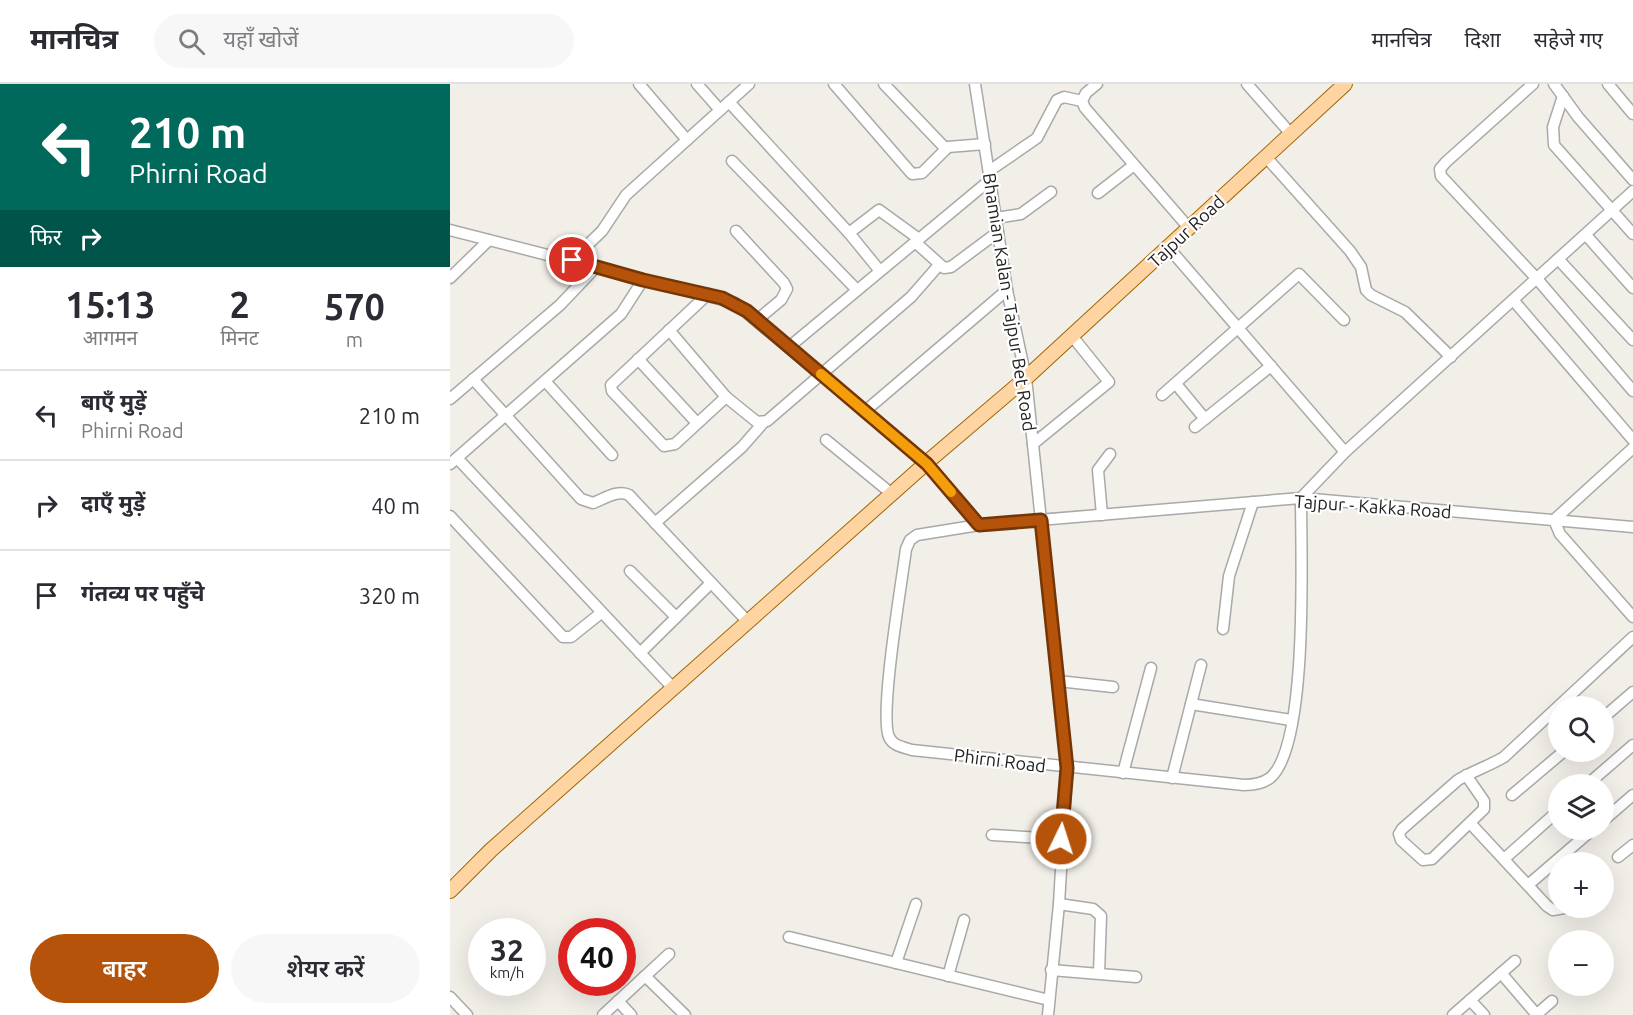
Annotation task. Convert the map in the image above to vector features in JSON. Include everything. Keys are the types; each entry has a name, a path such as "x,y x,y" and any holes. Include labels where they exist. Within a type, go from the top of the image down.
{"main road":[{"name":"Tajpur Road","path":"450,891 491,850 1026,378 1345,84"}],"street":[{"path":"639,84 687,140"},
{"path":"697,84 725,106 849,233 880,271"},
{"path":"572,260 602,231 626,195 749,84"},
{"path":"834,84 912,174 922,173 945,149 956,144 985,144"},
{"path":"884,84 945,149"},
{"name":"Bhamian Kalan - Tajpur Bet Road","path":"975,84 1007,290 1026,378 1067,768 1061,839 1059,904 1048,1015"},
{"path":"1097,84 1086,93 1082,101 1085,108 1189,228"},
{"path":"1247,84 1291,134"},
{"path":"1533,84 1440,169 1441,176 1538,280 1633,391"},
{"path":"1554,84 1633,180"},
{"path":"1608,84 1633,114"},
{"path":"1563,96 1553,127 1554,145 1633,234"},
{"path":"789,347 917,241 989,176 1037,138 1057,100 1064,97 1082,101"},
{"path":"1266,157 1350,251 1361,267 1366,291 1371,296 1405,312 1451,357"},
{"path":"732,161 857,290"},
{"path":"1098,193 1134,165"},
{"path":"1302,498 1345,452 1538,280 1633,191"},
{"path":"996,218 1021,214 1051,192"},
{"path":"849,233 879,210 917,241 939,266 944,268 951,267 998,232"},
{"path":"450,231 572,260 643,280 708,294 735,303 927,464 979,525"},
{"path":"736,231 787,289 780,300 758,320"},
{"path":"1586,235 1633,288"},
{"path":"450,278 489,240"},
{"path":"1168,247 1345,452"},
{"path":"1559,260 1633,340"},
{"path":"655,523 742,447 762,423 911,297 939,266"},
{"path":"450,399 560,305 596,267"},
{"path":"1162,395 1299,274 1344,320"},
{"path":"643,280 621,314 453,461 673,688"},
{"path":"864,412 1007,290"},
{"path":"708,294 614,381 611,385 612,391 664,446 675,444 726,398"},
{"path":"1514,301 1633,440"},
{"path":"669,330 726,398 757,422 762,423"},
{"path":"1033,444 1109,382 1072,336"},
{"path":"638,359 697,423"},
{"path":"1195,427 1271,366"},
{"path":"473,379 581,499 593,503 624,492 748,622"},
{"path":"545,381 612,455"},
{"path":"1176,384 1205,419"},
{"path":"826,440 892,494"},
{"path":"1633,448 1554,520 1560,534 1633,617"},
{"path":"1102,515 1098,470 1110,454"},
{"name":"Tajpur - Kakka Road","path":"1041,520 1302,498 1633,527"},
{"name":"Phirni Road","path":"1041,520 979,525 917,535 910,540 906,549 889,678 887,731 890,740 897,746 912,750 1067,768 1259,784 1271,777 1280,764 1299,686 1302,498"},
{"path":"1223,629 1229,576 1253,502"},
{"path":"450,516 562,637 571,637 601,613"},
{"path":"630,571 676,617"},
{"path":"640,654 711,583"},
{"path":"1466,775 1485,804 1472,824 1427,860 1419,858 1401,840 1399,834 1466,775 1504,757 1633,637"},
{"path":"1172,778 1201,665"},
{"path":"1123,773 1151,668"},
{"path":"1058,681 1113,687"},
{"path":"1614,708 1633,692"},
{"path":"1191,704 1291,720"},
{"path":"1600,774 1633,745"},
{"path":"1512,795 1551,762"},
{"path":"1614,811 1633,795"},
{"path":"1504,859 1548,820"},
{"path":"1472,824 1548,906"},
{"path":"992,835 1061,839"},
{"path":"1528,885 1580,840"},
{"path":"1618,857 1633,845"},
{"path":"896,963 916,904"},
{"path":"1059,904 1093,909 1101,916 1099,973"},
{"path":"948,976 964,920"},
{"path":"789,938 1049,1000"},
{"path":"603,1015 669,954"},
{"path":"1454,1015 1515,961"},
{"path":"1052,970 1136,976"},
{"path":"1501,973 1536,1015 1552,1001"},
{"path":"645,976 685,1015"},
{"path":"450,997 467,1015"},
{"path":"1470,1000 1484,1015"},
{"path":"618,1001 631,1015"}],"slow traffic":[{"path":"821,374 927,464 951,492"}],"route":[{"path":"572,260 735,303 927,464 979,525 1041,520 1067,768 1061,839"}]}
